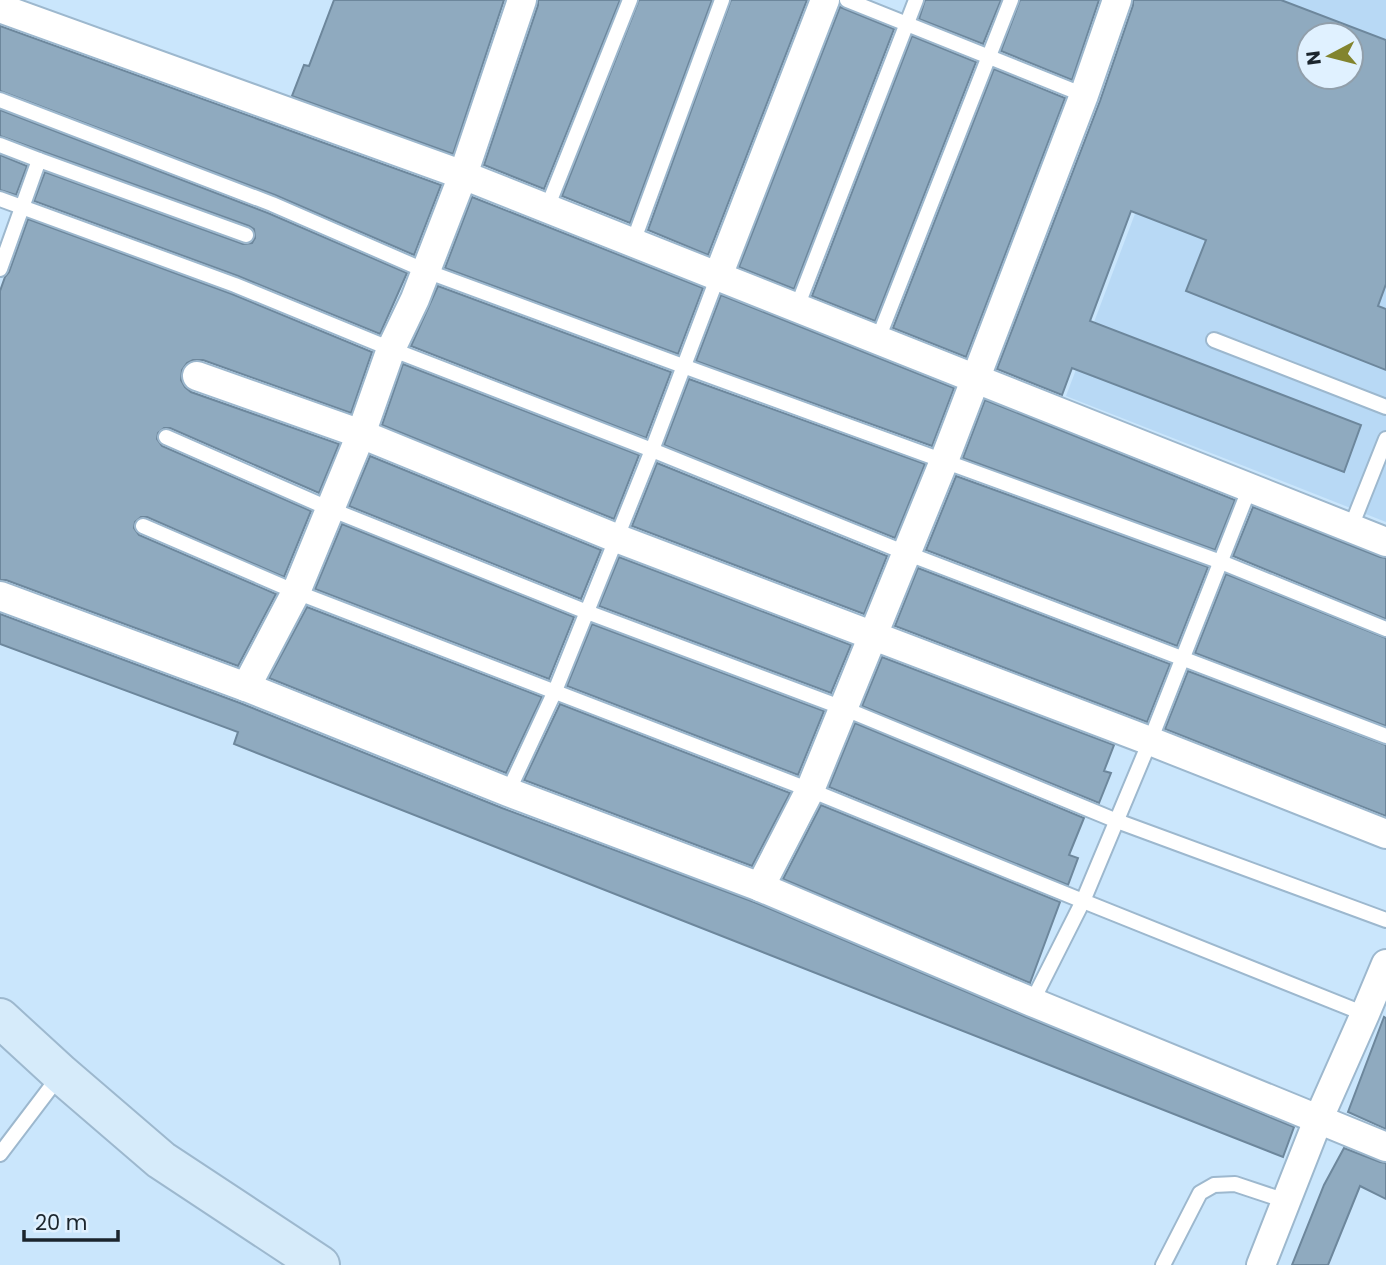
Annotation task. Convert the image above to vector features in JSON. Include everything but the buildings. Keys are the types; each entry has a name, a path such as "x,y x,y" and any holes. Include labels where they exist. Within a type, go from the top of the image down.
{"main road":[{"path":"0,1018 161,1160 320,1265"}],"street":[{"path":"246,687 296,592 361,434 391,349 415,299 463,175 522,0"},
{"path":"718,276 825,0"},
{"path":"760,887 810,790 944,461 1084,95 1117,0"},
{"path":"0,8 463,175 1386,542"},
{"path":"197,376 361,434 616,538 1150,741 1386,834"},
{"path":"0,596 246,687 508,792 760,887 1031,1002 1386,1147"},
{"path":"1261,1265 1318,1120 1386,964"}],"lane":[{"path":"547,208 630,0"},
{"path":"633,242 722,0"},
{"path":"847,0 1084,95"},
{"path":"797,307 916,0"},
{"path":"878,339 1011,0"},
{"path":"0,100 272,204 426,271 1221,562 1386,629"},
{"path":"0,145 246,235"},
{"path":"0,270 39,160"},
{"path":"0,199 235,285 391,349 652,450 905,554 1386,736"},
{"path":"508,792 555,691 652,450 718,276"},
{"path":"1214,340 1386,407"},
{"path":"166,437 330,509 587,612 843,708 1117,821 1386,920"},
{"path":"1351,527 1386,439"},
{"path":"1031,1002 1083,901 1150,741 1250,487"},
{"path":"143,526 296,592 810,790 1365,1014"},
{"path":"0,1154 61,1074"},
{"path":"1163,1265 1200,1193 1214,1185 1235,1184 1286,1200"}],"shaded area":[{"path":"1216,0 1386,0 1386,522 1066,396"}]}
